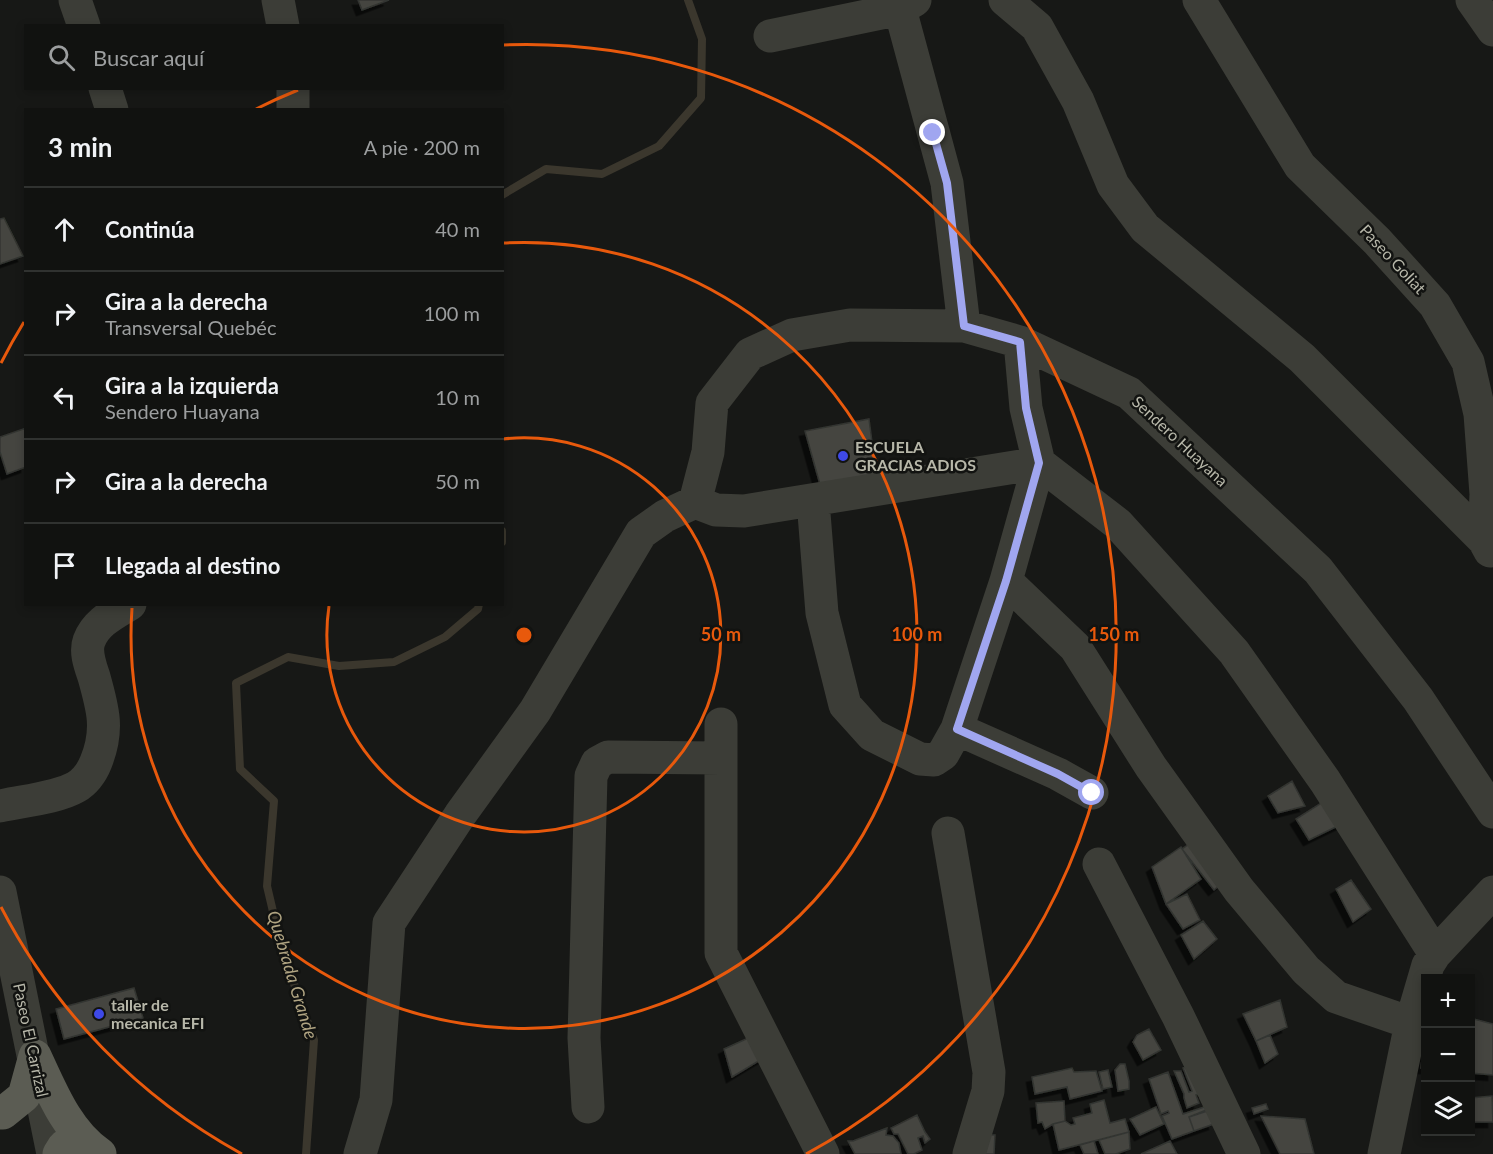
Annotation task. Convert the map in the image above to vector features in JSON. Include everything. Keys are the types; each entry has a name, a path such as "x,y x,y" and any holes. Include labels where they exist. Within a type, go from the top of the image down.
{"main road":[{"path":"0,1113 24,1096 35,1056"},
{"path":"35,1056 82,1151"}],"street":[{"path":"75,0 83,24"},
{"path":"278,0 283,24"},
{"path":"1005,0 1037,27 1078,101 1113,184 1145,228 1302,358 1488,548"},
{"name":"Paseo Goliat","path":"1199,0 1300,166 1377,241 1436,305 1468,362 1480,414 1490,496 1488,548"},
{"path":"1472,0 1493,30"},
{"path":"770,36 907,4 947,183 964,326"},
{"path":"106,90 111,108"},
{"path":"293,90 294,108"},
{"name":"Sendero Huayana","path":"694,502 708,452 712,403 750,354 792,335 850,325 964,326 1020,342 1129,393 1318,570 1418,699 1493,812"},
{"path":"813,501 822,613 845,705 872,735 920,759 934,760 950,741 1006,581 1039,463 1026,408 1020,342"},
{"path":"360,1154 376,1100 389,923 460,815 536,711 641,533 665,516 694,502 716,510 744,511 1039,463 1118,524 1234,652 1325,781 1435,954"},
{"path":"1006,581 1076,647 1151,767 1239,890 1306,970 1336,997 1411,1023"},
{"path":"0,806 77,787 91,773 103,745 104,715 88,657 88,643 93,632 104,620 127,606"},
{"path":"721,724 722,953 823,1154"},
{"path":"950,741 1058,774 1092,793"},
{"path":"588,1107 584,1038 591,776 597,763 608,757 721,758"},
{"path":"948,833 989,1072 988,1091 969,1154"},
{"path":"1099,864 1178,1016 1244,1154"},
{"name":"Paseo El Carrizal","path":"0,892 53,1154"},
{"path":"1384,1154 1411,1023 1428,965 1435,954 1493,892"}],"building":[{"path":"358,0 389,0 362,10"},
{"path":"4,218 23,256 0,264 0,219"},
{"name":"ESCUELA GRACIAS ADIOS","path":"869,419 877,480 821,488 805,431"},
{"path":"24,429 24,468 7,474 0,452 0,437"},
{"path":"1292,781 1305,806 1278,813 1268,796"},
{"path":"1329,798 1342,824 1309,840 1296,819"},
{"path":"1198,838 1227,879 1214,890 1182,849"},
{"path":"1181,847 1201,879 1166,904 1152,867"},
{"path":"1351,880 1371,909 1353,922 1336,889"},
{"path":"1187,894 1200,920 1183,929 1166,904"},
{"path":"1203,921 1217,939 1194,959 1181,935"},
{"name":"taller de mecanica EFI","path":"134,988 143,1018 64,1039 56,1009"},
{"path":"1280,1000 1287,1027 1256,1041 1243,1014"},
{"path":"1475,1019 1493,1024 1493,1075 1475,1073"},
{"path":"1149,1029 1161,1050 1143,1060 1133,1042 1137,1035"},
{"path":"757,1034 767,1056 732,1077 724,1049"},
{"path":"1270,1035 1278,1054 1265,1063 1256,1041"},
{"path":"1199,1062 1209,1090 1196,1095 1199,1103 1187,1108 1184,1094 1174,1071 1181,1071 1189,1092 1192,1091 1183,1068"},
{"path":"1120,1064 1125,1064 1129,1089 1118,1091 1115,1070"},
{"path":"1072,1068 1074,1072 1096,1071 1102,1091 1070,1099 1067,1087 1035,1094 1032,1077"},
{"path":"1108,1070 1112,1087 1103,1089 1099,1072"},
{"path":"1168,1072 1183,1114 1216,1103 1209,1109 1189,1117 1194,1131 1172,1139 1162,1116 1169,1113 1168,1111 1161,1114 1149,1079"},
{"path":"1492,1096 1493,1122 1475,1122 1475,1098"},
{"path":"1104,1100 1110,1123 1125,1119 1129,1132 1059,1150 1053,1124 1065,1121 1071,1125 1075,1124 1073,1118 1092,1113 1090,1104"},
{"path":"1064,1101 1065,1121 1045,1129 1042,1122 1038,1123 1036,1103"},
{"path":"1266,1104 1268,1109 1254,1114 1252,1108"},
{"path":"1156,1107 1164,1124 1140,1135 1130,1119"},
{"path":"1210,1110 1214,1124 1194,1131 1189,1117"},
{"path":"917,1115 930,1139 925,1143 923,1136 918,1138 922,1150 908,1154 898,1134 894,1134 891,1128"},
{"path":"1261,1116 1305,1119 1314,1154 1280,1154"},
{"path":"887,1128 886,1135 893,1136 899,1143 901,1154 855,1154 848,1141"},
{"path":"1129,1132 1130,1149 1116,1154 1105,1154 1099,1140"},
{"path":"987,1135 995,1135 994,1154 966,1154"},
{"path":"1094,1141 1098,1154 1084,1154 1080,1145"},
{"path":"1170,1141 1177,1154 1141,1154"}],"waterway":[{"name":"Quebrada Grande","path":"504,194 546,169 602,174 659,146 701,98 702,39 688,0"},
{"name":"Quebrada Grande","path":"306,1154 314,1040 282,950 267,886 274,801 240,769 236,683 288,657 339,666 394,662 445,637 479,606"}],"place":[{"name":"ESCUELA GRACIAS ADIOS","path":"843,456"},
{"name":"taller de mecanica EFI","path":"99,1014"}],"route":[{"path":"933,133 947,183 964,326 1020,342 1026,408 1039,463 1006,581 957,729 1058,774 1092,793"}]}
